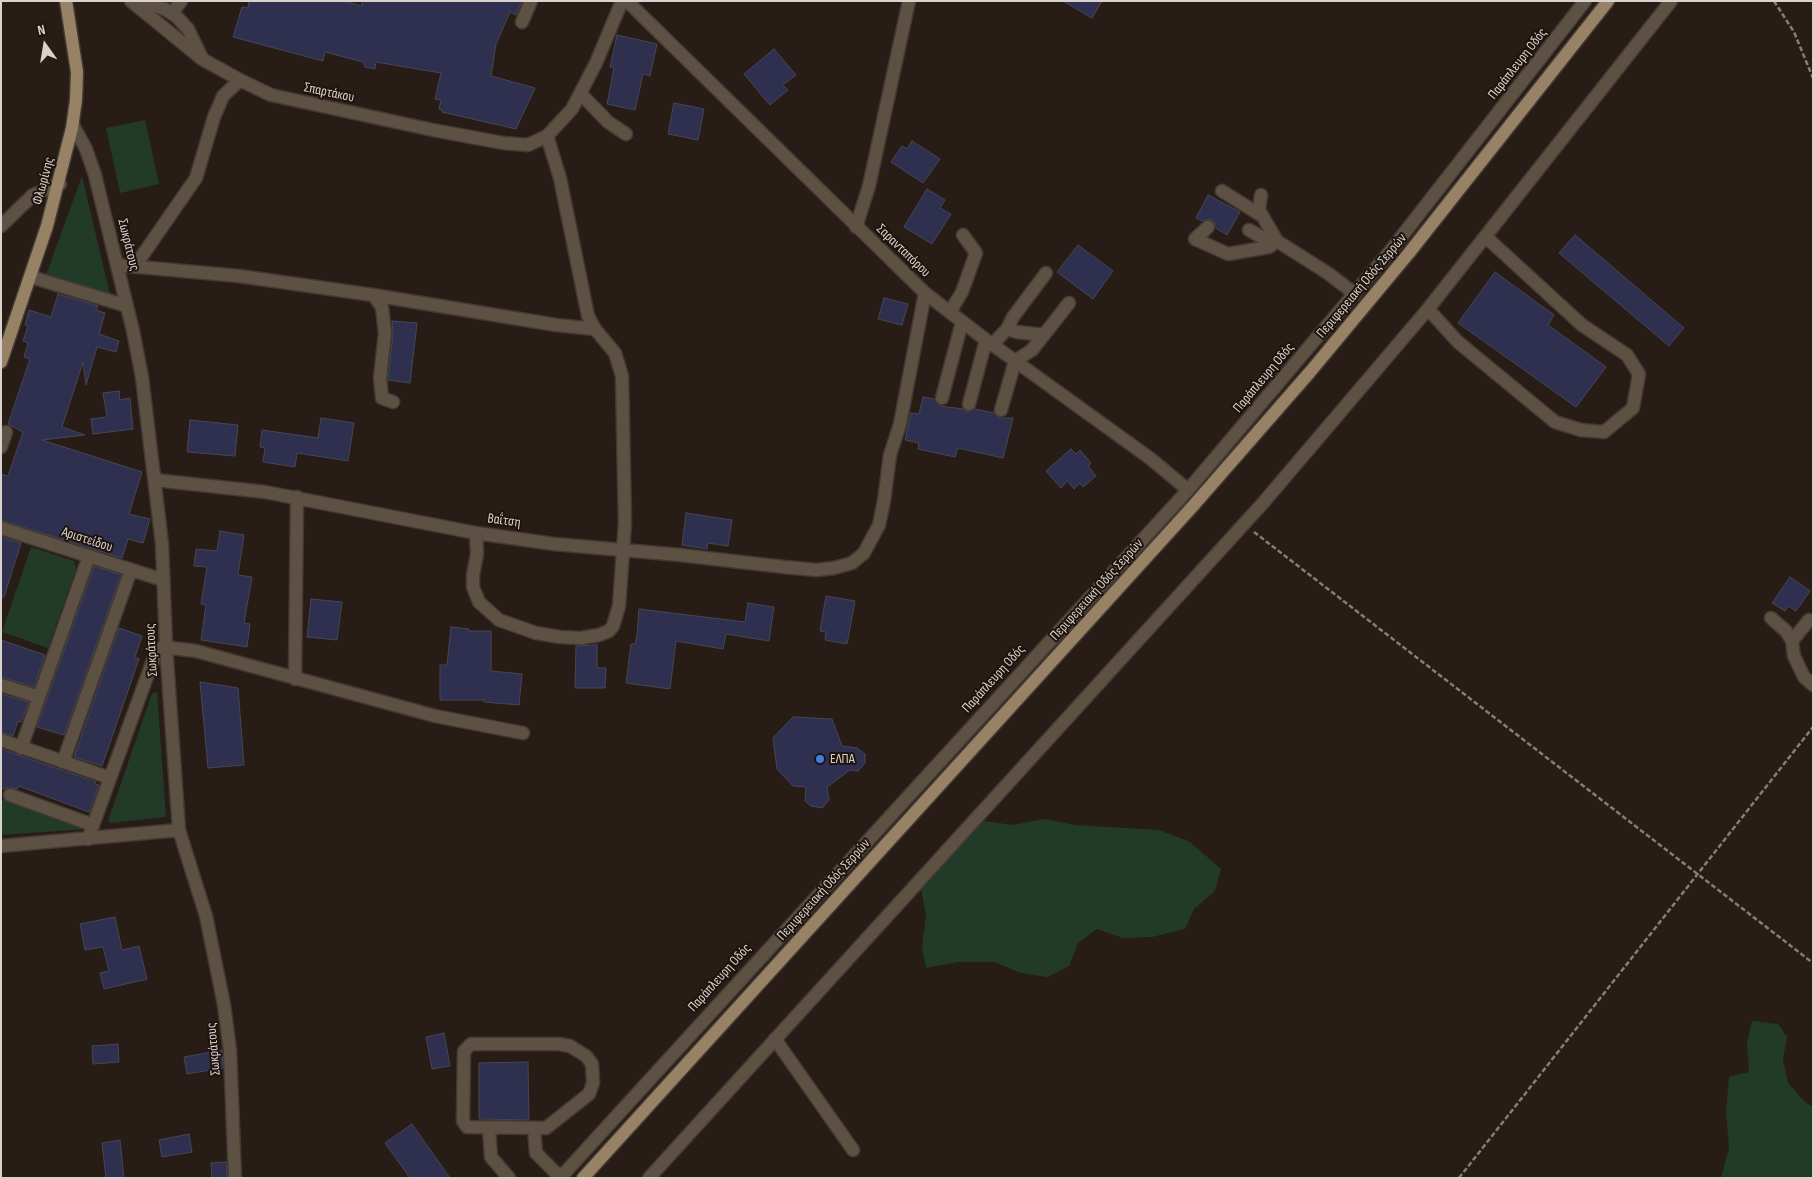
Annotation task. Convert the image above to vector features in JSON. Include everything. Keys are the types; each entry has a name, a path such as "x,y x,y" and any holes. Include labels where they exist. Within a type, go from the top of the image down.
{"main road":[{"name":"Φλωρίνης","path":"1,362 31,277 60,184 73,126 77,72 66,1"},
{"name":"Περιφερειακή Οδός Σερρών","path":"583,1178 1206,491 1410,253 1608,1"}],"street":[{"name":"Σπαρτάκου","path":"131,1 202,58 240,80 284,99 503,143 528,145 547,136"},
{"path":"140,1 172,13 188,29 202,58"},
{"path":"172,13 181,1"},
{"path":"522,22 531,1"},
{"path":"476,533 477,554 472,575 474,586 479,602 499,620 536,633 560,637 581,638 599,635 609,631 613,626 618,606 625,502 622,376 615,353 595,329 586,306 560,178 547,136 568,115 581,94 622,1"},
{"name":"Σαρανταπόρου","path":"627,1 925,293 989,343 1151,459 1188,490"},
{"path":"856,227 869,186 909,1"},
{"name":"Παράπλευρη Οδός","path":"560,1177 1188,490 1355,294 1585,1"},
{"path":"649,1178 1244,524 1428,310 1671,1"},
{"path":"135,266 196,178 214,117 223,96 240,80"},
{"path":"581,94 608,122 626,134"},
{"name":"Σωκράτους","path":"73,126 86,149 117,265 139,361 155,480 179,830 206,916 224,1005 232,1083 235,1178"},
{"path":"1,226 33,195 60,184"},
{"path":"1222,191 1262,216"},
{"path":"1261,195 1259,210 1274,242"},
{"path":"1208,227 1195,239 1228,254 1269,247 1274,242"},
{"path":"1249,230 1300,254 1355,294"},
{"path":"950,312 962,292 976,252 963,235"},
{"path":"1428,310 1458,342 1555,422 1580,430 1604,432 1633,408 1639,374 1627,355 1582,325 1486,237"},
{"path":"117,265 247,277 373,295 556,325 595,329"},
{"path":"969,404 989,343 1007,329 1013,317 1046,273"},
{"path":"31,277 127,306"},
{"name":"Βαΐτση","path":"155,480 297,497 476,533 623,551 817,570 852,563 864,553 879,525 890,455 900,424 925,293"},
{"path":"373,295 382,307 385,333 380,378 382,398 392,402"},
{"path":"1001,410 1015,362 1032,350 1069,303"},
{"path":"942,398 962,322"},
{"path":"1007,329 1044,335"},
{"path":"1,447 6,432"},
{"path":"295,679 297,497"},
{"name":"Αριστείδου","path":"1,528 163,580"},
{"path":"21,748 89,556"},
{"path":"63,762 131,570"},
{"path":"1771,618 1786,631 1792,641 1794,656 1804,677 1813,685"},
{"path":"1792,641 1810,620"},
{"path":"88,839 156,652 166,646 196,651 435,716 523,733"},
{"path":"1,685 39,697"},
{"path":"1,740 110,778"},
{"path":"10,795 93,825"},
{"path":"1,846 179,830"},
{"path":"775,1039 853,1150"},
{"path":"560,1044 579,1050 592,1064 594,1073 589,1094 548,1126 534,1128 489,1128 470,1128 463,1121 464,1050 468,1045 560,1044"},
{"path":"489,1128 491,1157 509,1178"},
{"path":"534,1128 536,1152 560,1177"}],"path":[{"path":"1774,1 1794,32 1813,78"},
{"path":"1244,524 1813,963"},
{"path":"1459,1178 1813,727"}],"green space":[{"path":"145,120 159,184 120,193 106,128"},
{"path":"82,176 111,299 46,275"},
{"path":"31,547 74,561 76,569 48,648 2,632"},
{"path":"157,692 166,817 111,823 108,821 152,693"},
{"path":"4,797 86,829 1,835 1,804"},
{"path":"1045,819 1075,825 1159,830 1190,842 1221,869 1215,891 1194,909 1185,929 1152,937 1123,938 1097,929 1078,943 1069,966 1047,977 1021,973 994,962 958,962 926,968 922,947 926,916 921,888 984,821 1013,825"},
{"path":"1752,1021 1778,1024 1787,1037 1783,1059 1788,1083 1805,1102 1813,1107 1813,1178 1721,1178 1729,1148 1726,1112 1729,1077 1749,1072 1747,1043"}],"building":[{"path":"249,1 344,1 362,6 362,1 522,1 516,15 510,12 496,44 491,76 535,88 516,129 442,112 439,109 441,100 435,99 441,73 376,62 375,69 365,67 363,62 325,52 323,61 233,37 242,7 248,8"},
{"path":"1063,1 1102,1 1092,18"},
{"path":"617,35 657,44 650,76 643,74 635,110 607,104 614,68 610,67"},
{"path":"774,49 796,75 783,85 788,90 770,105 744,74"},
{"path":"674,103 704,109 698,140 668,134"},
{"path":"912,141 940,159 923,183 891,162 902,146 907,149"},
{"path":"927,189 945,200 940,208 951,214 932,244 904,227"},
{"path":"1208,195 1240,212 1227,235 1216,228 1211,219 1202,221 1196,218"},
{"path":"1575,235 1684,328 1669,346 1559,253"},
{"path":"1078,245 1113,271 1093,299 1057,272"},
{"path":"1495,272 1554,315 1548,325 1606,367 1576,407 1458,323"},
{"path":"58,294 98,306 96,310 105,313 99,334 119,341 116,352 97,347 86,385 83,362 62,427 85,435 42,440 142,472 129,514 150,519 143,543 128,539 122,558 1,520 1,474 8,476 23,432 8,424 30,359 24,357 28,343 23,341 28,326 25,325 29,310 51,317"},
{"path":"884,298 908,304 902,325 878,319"},
{"path":"392,321 417,323 410,383 388,380 393,334"},
{"path":"119,391 120,400 130,398 133,429 93,434 91,419 107,417 103,393"},
{"path":"923,397 934,399 940,406 963,409 967,412 975,409 994,413 999,418 1013,418 1003,458 958,448 955,457 918,449 919,443 905,440 911,413 919,414"},
{"path":"321,418 354,423 348,461 297,453 295,467 263,462 265,448 260,447 262,430 318,438"},
{"path":"190,420 238,425 235,456 187,452"},
{"path":"1071,449 1076,454 1080,450 1091,463 1088,466 1096,476 1083,487 1080,483 1074,489 1067,481 1061,488 1046,471"},
{"path":"686,513 732,520 728,546 708,543 707,549 682,545"},
{"path":"220,531 244,535 238,575 252,577 244,623 250,624 247,647 201,640 206,605 201,604 207,567 194,566 196,549 217,551"},
{"path":"1,537 21,543 4,597 1,597"},
{"path":"94,566 121,575 64,735 37,727"},
{"path":"1790,577 1810,591 1796,611 1788,606 1785,611 1772,603"},
{"path":"826,596 855,601 847,644 825,640 826,632 820,631"},
{"path":"311,599 342,602 337,640 307,637"},
{"path":"748,603 774,607 769,641 726,634 723,649 676,641 670,689 626,683 631,644 635,644 637,635 639,609 745,622"},
{"path":"451,627 469,629 469,631 491,631 491,671 522,674 519,705 484,702 484,700 440,700 440,665 447,665"},
{"path":"119,628 142,636 135,657 139,659 102,766 74,757"},
{"path":"1,640 45,655 34,687 1,677"},
{"path":"597,645 597,668 606,668 605,688 575,688 576,646"},
{"path":"200,682 238,688 244,765 208,768"},
{"path":"1,694 29,702 21,722 18,721 13,736 1,732"},
{"name":"ΕΛΠΑ","path":"793,717 832,719 842,746 857,748 865,754 865,763 858,771 850,770 827,787 829,800 822,808 811,806 805,801 806,787 793,786 777,769 773,738"},
{"path":"1,749 96,782 95,784 99,785 89,812 19,786 17,789 9,787 1,790"},
{"path":"115,917 122,950 139,946 147,979 104,989 100,973 109,971 103,947 85,950 80,924"},
{"path":"444,1033 450,1066 432,1069 426,1037"},
{"path":"118,1044 119,1062 93,1064 92,1046"},
{"path":"222,1050 223,1068 187,1074 184,1057"},
{"path":"528,1062 529,1120 479,1119 479,1063"},
{"path":"412,1124 450,1178 410,1178 385,1143"},
{"path":"189,1134 192,1152 162,1157 159,1140"},
{"path":"120,1140 124,1178 106,1178 102,1143"},
{"path":"226,1162 227,1178 212,1178 211,1163"}],"place":[{"name":"ΕΛΠΑ","path":"820,759"}]}
